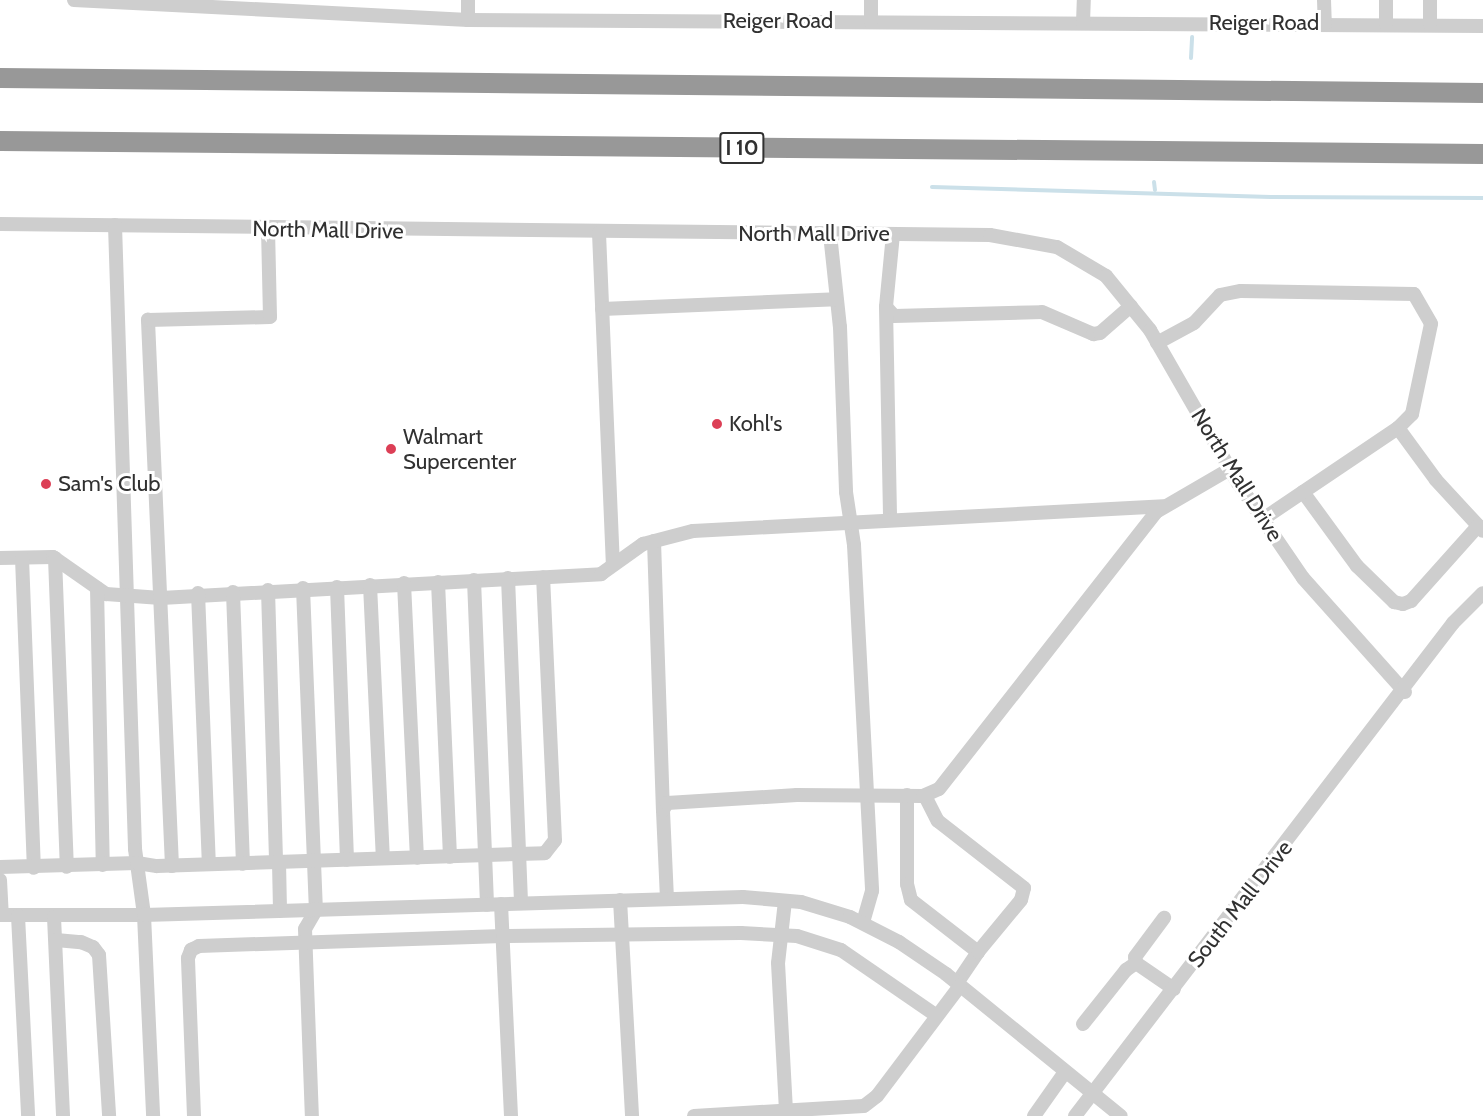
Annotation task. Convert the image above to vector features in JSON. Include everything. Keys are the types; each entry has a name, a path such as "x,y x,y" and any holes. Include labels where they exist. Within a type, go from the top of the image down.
{"highway":[{"path":"0,67 72,79"},
{"path":"0,78 1483,93"},
{"name":"I 10","path":"0,141 1483,154"}],"street":[{"name":"Reiger Road","path":"74,0 158,2 468,20 1483,26"},
{"path":"468,0 468,20"},
{"path":"871,0 871,22"},
{"path":"1083,22 1084,0"},
{"path":"1324,0 1324,24"},
{"path":"1386,0 1386,24"},
{"path":"1430,0 1430,24"},
{"name":"North Mall Drive","path":"0,224 599,233 990,235 1057,247 1106,276 1131,306 1157,343 1230,469 1303,578 1405,692"},
{"path":"115,225 137,863 144,915 153,1116"},
{"path":"172,866 148,320 270,317 268,229"},
{"path":"599,233 613,565"},
{"path":"830,234 836,298 872,891 863,923"},
{"path":"890,519 886,307 893,234"},
{"path":"1157,343 1194,323 1220,295 1241,291 1414,294 1431,324 1412,414 1398,428 1263,519"},
{"path":"602,309 836,298"},
{"path":"886,307 894,316 1042,312 1093,334 1100,333 1131,306"},
{"path":"1303,492 1357,566 1394,602 1403,604 1417,595 1480,528 1398,428"},
{"path":"663,810 668,803 675,801 866,793 925,796 950,778 1163,506 1230,469"},
{"path":"0,558 55,558 97,588 127,597 160,598 233,591 601,574 654,541 693,531 850,520 1163,506"},
{"path":"654,541 667,898"},
{"path":"22,558 34,868"},
{"path":"55,558 67,867"},
{"path":"0,867 34,868 137,863 172,866 545,853 555,840 543,577"},
{"path":"508,578 520,903"},
{"path":"474,580 487,904"},
{"path":"438,582 450,856"},
{"path":"404,583 417,858"},
{"path":"370,585 383,858"},
{"path":"337,587 347,860"},
{"path":"97,588 103,865"},
{"path":"303,588 312,861 316,910 305,929 312,1116"},
{"path":"268,590 280,911"},
{"path":"233,591 243,864"},
{"path":"198,593 209,864"},
{"name":"South Mall Drive","path":"1075,1116 1405,692 1453,623 1483,593"},
{"path":"907,795 907,884 911,900 978,952"},
{"path":"694,1116 864,1107 877,1096 938,1016 978,952 1021,900 1024,888 938,821 925,796"},
{"path":"0,880 1,915 54,917 667,898 785,901 863,923 899,942 959,984 1121,1116"},
{"path":"620,900 632,1116"},
{"path":"785,901 778,963 786,1112"},
{"path":"501,904 511,1116"},
{"path":"18,916 28,1116"},
{"path":"54,917 63,1116"},
{"path":"1136,963 1136,957 1164,918"},
{"path":"194,1116 191,950 199,946 305,940 503,936 781,935 841,950 938,1016"},
{"path":"56,940 93,947 99,956 109,1116"},
{"path":"1136,963 1174,989"},
{"path":"1083,1024 1126,970 1136,963"},
{"path":"1034,1116 1065,1072"}],"waterway":[{"path":"1191,58 1192,37"},
{"path":"1154,182 1155,190"},
{"path":"932,187 1271,197 1483,198"}],"place":[{"name":"Kohl's","path":"717,424"},
{"name":"Walmart Supercenter","path":"391,449"},
{"name":"Sam's Club","path":"46,484"}]}
